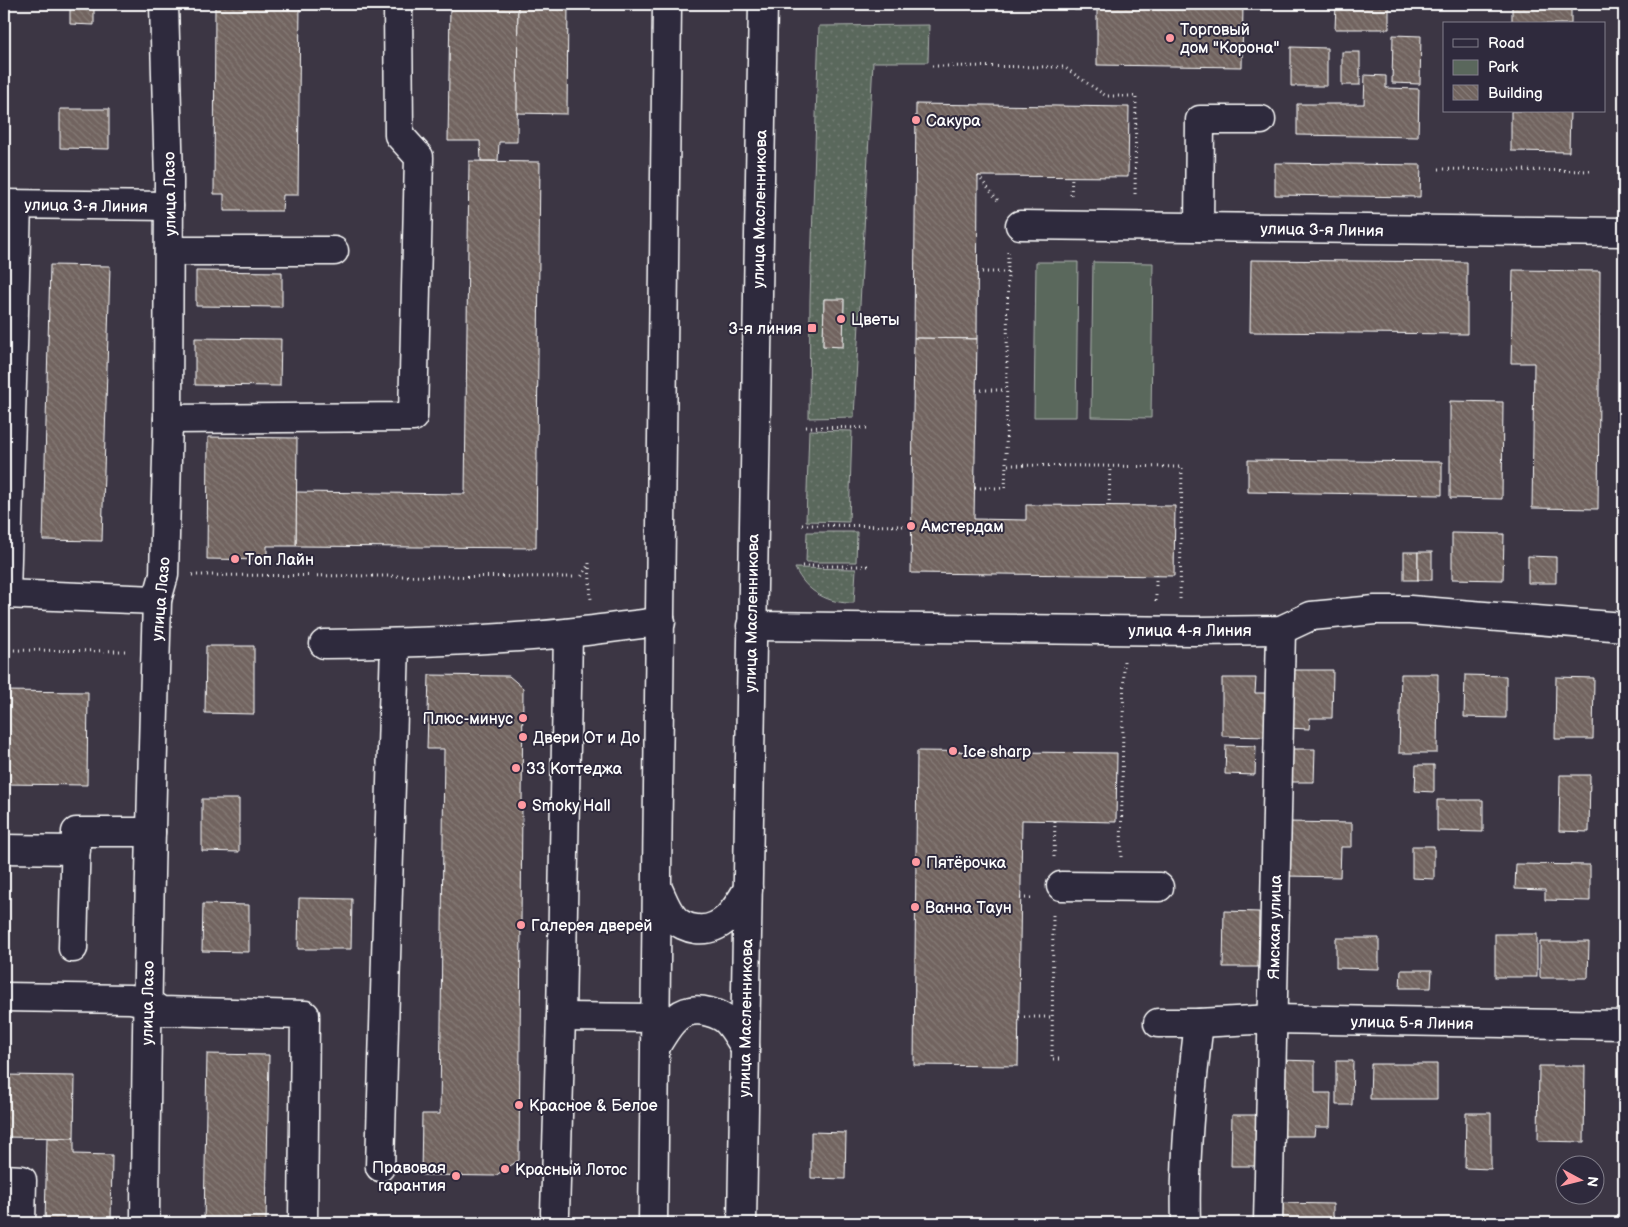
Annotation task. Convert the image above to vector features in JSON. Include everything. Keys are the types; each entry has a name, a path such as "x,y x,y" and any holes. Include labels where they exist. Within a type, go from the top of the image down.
{"street":[{"name":"улица Лазо","path":"145,1223 146,1002 150,832 156,652 161,588 168,419 169,206 164,4"},
{"path":"168,419 413,417 419,157 399,135 398,4"},
{"path":"654,1223 667,4"},
{"name":"улица Масленникова","path":"742,1223 763,4"},
{"path":"1199,227 1200,120 1261,120"},
{"name":"улица 3-я Линия","path":"10,204 169,206"},
{"path":"10,204 5,594 161,588"},
{"name":"улица 3-я Линия","path":"1014,234 1199,227 1624,232"},
{"path":"169,251 334,251"},
{"name":"улица 4-я Линия","path":"751,626 1282,630 1311,616 1375,610 1410,610 1624,627"},
{"path":"324,644 395,644 494,639 568,633 660,622"},
{"name":"Ямская улица","path":"1268,1223 1282,630"},
{"path":"555,1213 568,633"},
{"path":"380,1167 395,644"},
{"path":"73,948 76,832 150,832"},
{"path":"4,848 76,850"},
{"path":"1056,886 1159,887"},
{"path":"658,888 666,907 674,919 688,928 703,930 717,926 727,920 748,889"},
{"path":"4,997 130,999 146,1002 161,1011 305,1015 303,1223"},
{"path":"656,1046 668,1026 678,1015 690,1010 701,1010 717,1014 725,1019 744,1047"},
{"path":"560,1017 656,1018"},
{"name":"улица 5-я Линия","path":"1158,1023 1200,1024 1272,1019 1624,1026"},
{"path":"1186,1223 1193,1075 1200,1024"},
{"path":"4,1179 22,1180 21,1223"}],"path":[{"path":"932,66 1064,67 1106,96 1136,96 1135,204"},
{"path":"1440,169 1594,171"},
{"path":"978,176 993,194"},
{"path":"1071,195 1072,177"},
{"path":"974,488 1005,488 1008,272 1014,234"},
{"path":"977,272 1008,272"},
{"path":"976,390 1006,390"},
{"path":"806,427 870,428"},
{"path":"1006,465 1182,467 1180,607"},
{"path":"1109,506 1110,467"},
{"path":"802,525 911,526"},
{"path":"161,588 581,577 589,563"},
{"path":"802,566 869,566"},
{"path":"1156,576 1156,591"},
{"path":"1121,864 1124,630"},
{"path":"4,650 156,652"},
{"path":"1055,821 1056,886 1052,1060 1059,1060"},
{"path":"1020,898 1036,898"},
{"path":"1019,1017 1052,1018"}],"green space":[{"path":"929,25 928,62 873,62 854,417 809,418 810,300 819,26","holes":["824,299 844,300 843,346 823,346"]},
{"path":"1036,262 1078,262 1076,417 1034,417"},
{"path":"1093,262 1153,263 1151,418 1091,417"},
{"path":"809,430 852,431 849,522 806,521"},
{"path":"807,532 857,532 856,562 806,562"},
{"path":"795,568 856,569 854,603 827,599 819,595 805,584"}],"building":[{"path":"70,4 94,4 94,25 70,24"},
{"path":"215,4 300,4 298,195 283,195 282,211 224,211 224,194 214,194"},
{"path":"450,4 518,4 517,142 499,142 498,161 481,161 480,141 448,141"},
{"path":"518,4 568,4 567,114 517,113"},
{"name":"Торговый дом \"Корона\"","path":"1074,4 1243,4 1242,67 1097,65 1097,10 1074,10"},
{"path":"1336,4 1389,4 1389,29 1335,29"},
{"path":"1512,4 1571,4 1571,22 1512,22"},
{"path":"1393,35 1421,36 1420,84 1392,83"},
{"path":"1291,47 1327,48 1327,86 1291,86"},
{"path":"1342,52 1360,52 1360,85 1342,85"},
{"path":"1365,75 1386,76 1386,88 1419,89 1418,137 1297,135 1297,104 1364,104"},
{"path":"916,104 1129,107 1128,177 978,176 977,339 914,338"},
{"path":"60,109 109,109 109,149 60,148"},
{"path":"1511,112 1570,112 1569,152 1511,151"},
{"path":"469,161 540,162 536,548 296,546 296,492 465,494"},
{"path":"1275,163 1421,165 1420,197 1275,195"},
{"path":"1251,260 1467,262 1467,334 1250,332"},
{"path":"50,265 110,266 102,541 43,540"},
{"path":"1513,270 1600,271 1598,509 1532,508 1534,363 1511,363"},
{"path":"196,271 282,272 282,307 196,306"},
{"path":"824,299 844,299 843,347 823,346"},
{"path":"195,338 281,339 280,386 195,385"},
{"path":"914,338 977,339 974,519 1026,520 1026,505 1175,506 1174,576 911,573"},
{"path":"1450,401 1503,402 1502,499 1450,498"},
{"path":"208,437 297,438 296,546 267,546 267,560 207,559"},
{"path":"1248,460 1442,462 1442,495 1248,492"},
{"path":"1452,533 1504,534 1503,580 1452,579"},
{"path":"1404,552 1418,552 1418,580 1404,580"},
{"path":"1418,552 1432,552 1432,580 1418,580"},
{"path":"1528,556 1556,557 1556,583 1528,583"},
{"path":"206,646 254,646 254,714 205,713"},
{"path":"1287,670 1333,670 1332,718 1310,718 1309,729 1286,728"},
{"path":"1401,674 1438,674 1437,753 1399,753"},
{"path":"429,675 509,676 523,688 519,1160 495,1176 421,1175 422,1114 440,1114 444,749 427,749"},
{"path":"1465,675 1506,676 1506,718 1464,717"},
{"path":"1556,677 1594,678 1593,739 1555,739"},
{"path":"1222,678 1256,678 1255,693 1271,693 1270,737 1222,736"},
{"path":"4,691 88,692 87,785 4,784"},
{"path":"1226,745 1256,746 1255,775 1225,774"},
{"path":"1288,749 1315,749 1314,782 1288,782"},
{"path":"917,751 1117,753 1116,822 1022,820 1018,1066 914,1065"},
{"path":"1416,765 1434,765 1434,792 1415,791"},
{"path":"1560,775 1590,775 1589,832 1559,831"},
{"path":"202,799 239,799 239,852 202,851"},
{"path":"1437,800 1483,800 1483,832 1437,831"},
{"path":"1287,822 1352,823 1352,847 1341,847 1340,877 1286,876"},
{"path":"1412,846 1434,846 1434,879 1412,878"},
{"path":"1516,864 1590,865 1590,901 1545,900 1545,890 1515,889"},
{"path":"299,898 352,899 351,949 298,949"},
{"path":"203,904 249,905 249,952 202,951"},
{"path":"1224,911 1259,912 1258,967 1223,967"},
{"path":"1495,934 1537,934 1537,977 1495,977"},
{"path":"1336,938 1379,938 1379,969 1336,968"},
{"path":"1540,942 1589,942 1588,978 1540,978"},
{"path":"1401,970 1432,970 1431,988 1400,988"},
{"path":"207,1054 269,1055 266,1223 204,1223"},
{"path":"1279,1060 1315,1061 1315,1093 1331,1093 1330,1127 1315,1127 1314,1136 1278,1136"},
{"path":"1336,1061 1353,1061 1352,1105 1336,1105"},
{"path":"1371,1064 1437,1064 1437,1099 1370,1099"},
{"path":"1539,1066 1585,1066 1584,1142 1538,1141"},
{"path":"4,1075 75,1076 74,1138 4,1137"},
{"path":"1466,1113 1491,1113 1491,1169 1465,1168"},
{"path":"1232,1115 1261,1115 1260,1166 1231,1166"},
{"path":"811,1132 846,1133 845,1179 811,1178"},
{"path":"47,1138 74,1138 74,1154 112,1155 111,1223 45,1223"},
{"path":"1279,1203 1333,1204 1333,1223 1279,1223"}],"place":[{"name":"Торговый дом \"Корона\"","path":"1170,38"},
{"name":"Сакура","path":"916,120"},
{"name":"Цветы","path":"841,319"},
{"name":"3-я линия","path":"812,328"},
{"name":"Амстердам","path":"911,526"},
{"name":"Топ Лайн","path":"235,559"},
{"name":"Плюс-минус","path":"523,718"},
{"name":"Двери От и До","path":"523,737"},
{"name":"Ice sharp","path":"953,751"},
{"name":"33 Коттеджа","path":"516,768"},
{"name":"Smoky Hall","path":"522,805"},
{"name":"Пятёрочка","path":"916,862"},
{"name":"Ванна Таун","path":"915,907"},
{"name":"Галерея дверей","path":"521,925"},
{"name":"Красное & Белое","path":"519,1105"},
{"name":"Красный Лотос","path":"505,1169"},
{"name":"Правовая гарантия","path":"456,1176"}]}
